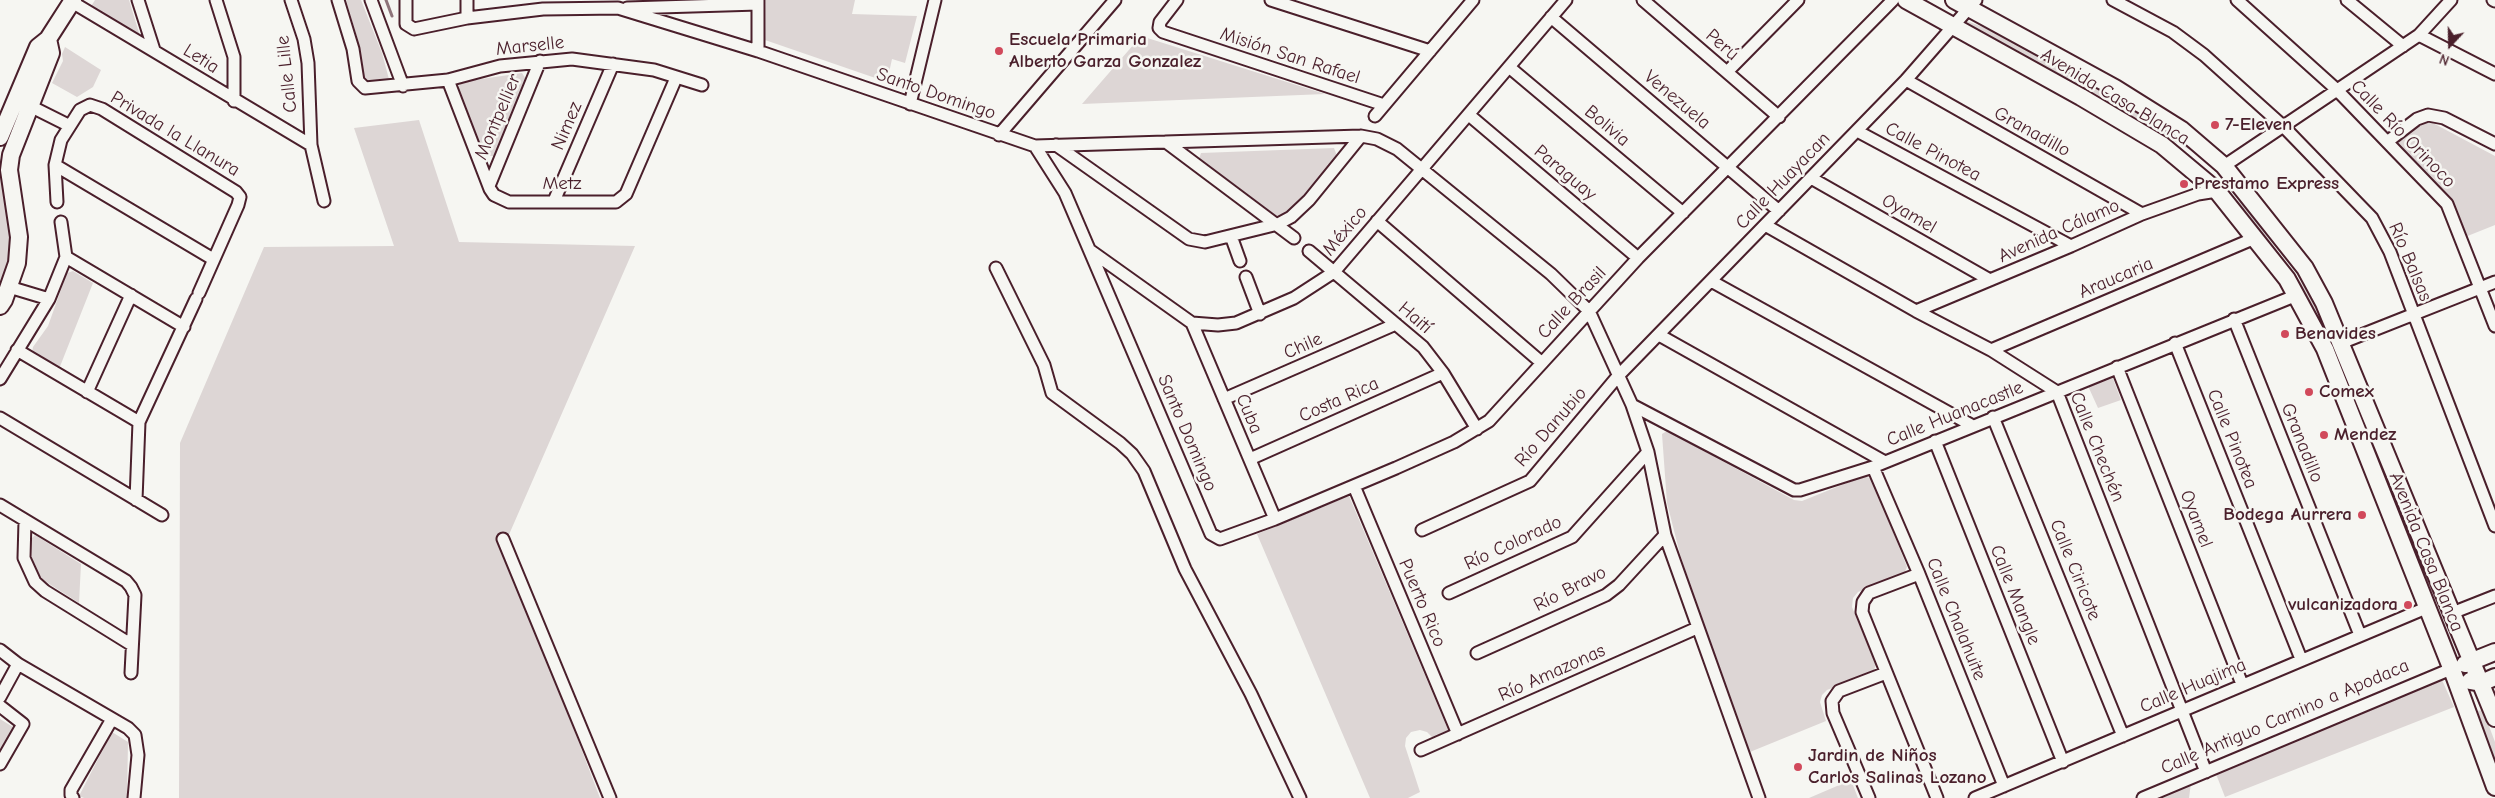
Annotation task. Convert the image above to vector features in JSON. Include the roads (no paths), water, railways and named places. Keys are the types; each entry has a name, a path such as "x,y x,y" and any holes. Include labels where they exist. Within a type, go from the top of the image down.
{"street":[{"path":"138,0 154,50"},
{"path":"216,0 234,57 234,101"},
{"name":"Calle Lille","path":"291,0 304,39 308,63 311,145 324,201"},
{"name":"Marselle","path":"338,0 354,49 358,81 362,86 403,86 448,80 500,66 572,59 654,70 702,85"},
{"path":"371,0 403,86"},
{"name":"Santo Domingo","path":"406,0 406,24 414,29 467,18 550,8 618,8 758,51 1035,146 1061,186 1211,534 1217,539"},
{"path":"467,18 468,0"},
{"path":"910,104 935,0"},
{"path":"999,135 1114,0"},
{"name":"Misión San Rafael","path":"1177,0 1160,22 1158,28 1164,32 1384,105"},
{"path":"1271,0 1430,51"},
{"path":"1375,116 1474,0"},
{"name":"México","path":"1192,323 1228,325 1260,314 1305,292 1334,272 1566,0"},
{"name":"Perú","path":"1643,0 1779,117"},
{"path":"1727,72 1798,0"},
{"name":"Calle Brasil","path":"1217,539 1274,519 1354,486 1446,446 1489,421 1638,258 1894,0"},
{"name":"Avenida Casa Blanca","path":"1906,0 2135,128 2184,162 2217,191 2255,238 2297,295 2325,349 2449,672 2468,713 2495,787"},
{"name":"Avenida Casa Blanca","path":"1954,0 1973,4 2157,113 2182,130 2224,166 2250,197 2305,268 2324,303 2473,661"},
{"name":"Río Balsas","path":"2113,0 2173,32 2204,55 2283,126 2372,218 2390,252 2495,526"},
{"name":"Calle Río Orinoco","path":"2237,0 2336,89 2447,204 2495,326"},
{"path":"2347,0 2403,46"},
{"path":"2184,162 2224,166 2419,35 2451,0"},
{"path":"0,306 9,288 17,263 19,237 5,154 38,47 48,39 72,1"},
{"name":"Letia","path":"72,1 234,101 311,145"},
{"path":"618,8 758,2 758,51"},
{"name":"Calle Huayacan","path":"1618,376 1906,80 1973,4"},
{"name":"Venezuela","path":"1551,17 1730,167 1779,211"},
{"path":"2419,35 2495,74"},
{"name":"Montpellier","path":"489,186 540,61"},
{"name":"Nimez","path":"554,201 613,64"},
{"name":"Bolivia","path":"1509,67 1683,213"},
{"name":"Metz","path":"489,186 491,192 503,200 616,202 624,197 676,78"},
{"path":"448,80 489,186"},
{"name":"Granadillo","path":"1906,80 2142,214"},
{"path":"22,103 68,125"},
{"path":"0,137 22,103"},
{"name":"Privada la Llanura","path":"57,202 55,164 61,140 68,125 84,106 97,106 238,194 240,197 238,205 212,259"},
{"name":"Paraguay","path":"1469,115 1638,258"},
{"path":"2387,142 2417,119 2428,115 2444,118 2495,144"},
{"name":"Calle Pinotea","path":"1857,131 2071,246"},
{"path":"1056,145 1189,239 1205,242 1278,224 1291,217 1309,200 1361,136"},
{"path":"1035,146 1361,136 1388,143 1551,274 1589,312 1632,405 1648,452 1665,535 1759,798"},
{"path":"1166,142 1278,224 1294,238"},
{"path":"55,164 212,259 184,327 139,422 136,500"},
{"path":"2224,166 2217,191 2233,192 2250,197"},
{"name":"Oyamel","path":"1811,178 1990,280"},
{"name":"Avenida Cálamo","path":"1916,311 2142,214 2198,194 2217,191"},
{"path":"1377,221 1542,363"},
{"path":"0,379 49,299 66,257 61,222"},
{"name":"Calle Chechén","path":"1766,225 1916,311 1991,350 2057,392 2206,772"},
{"path":"1231,236 1240,261"},
{"name":"Araucaria","path":"1991,350 2255,238"},
{"path":"1090,250 1192,323"},
{"name":"Haití","path":"1309,251 1423,347 1443,373 1477,429"},
{"path":"66,257 184,327"},
{"path":"996,268 1044,365 1052,393 1120,443 1132,454 1144,471 1185,570 1251,694 1300,798"},
{"path":"1246,277 1260,314"},
{"path":"1711,281 1974,426"},
{"path":"2341,343 2495,282"},
{"path":"9,288 49,299"},
{"path":"87,392 131,295"},
{"name":"Calle Huanacastle","path":"1632,405 1794,490 1803,490 1873,467 2297,295"},
{"path":"2306,311 2316,311 2324,303"},
{"name":"Granadillo","path":"2234,319 2360,635"},
{"name":"Cuba","path":"1192,323 1274,519"},
{"name":"Chile","path":"1224,399 1396,324"},
{"path":"1658,335 1885,462"},
{"name":"Calle Pinotea","path":"2175,343 2301,659"},
{"path":"17,350 139,422"},
{"name":"Oyamel","path":"2117,367 2242,684"},
{"name":"Costa Rica","path":"1250,458 1443,373"},
{"name":"Río Danubio","path":"1422,530 1530,481 1618,376"},
{"name":"Calle Ciricote","path":"1993,417 2123,736"},
{"path":"0,418 162,516"},
{"name":"Calle Mangle","path":"1935,441 2062,762"},
{"name":"Río Colorado","path":"1449,593 1572,537 1648,452"},
{"name":"Calle Chalahuite","path":"1873,467 1919,574 2004,786"},
{"name":"Puerto Rico","path":"1354,486 1458,734"},
{"path":"0,505 129,584 135,595 131,673"},
{"path":"25,521 24,558 35,582 132,645"},
{"name":"Río Bravo","path":"1477,653 1606,595 1619,585 1665,535"},
{"path":"503,539 610,798"},
{"path":"1919,574 1876,590 1866,596 1863,602 1864,617 1937,798"},
{"path":"2452,613 2495,596"},
{"name":"Calle Huajima","path":"1974,798 2426,608"},
{"name":"Río Amazonas","path":"1421,750 1697,628"},
{"path":"0,650 18,664 112,719 135,735 138,755 134,798"},
{"name":"Calle Antiguo Camino a Apodaca","path":"2143,798 2495,652"},
{"path":"2473,661 2483,680 2495,718"},
{"path":"0,697 18,664"},
{"path":"2449,672 2483,680"},
{"path":"1869,798 1834,713 1832,701 1839,691 1886,673"},
{"path":"2468,713 2483,680"},
{"path":"0,706 23,724 0,764"},
{"path":"73,798 71,790 112,719"}],"waterway":[{"path":"386,0 392,16"}],"place":[{"name":"Escuela Primaria Alberto Garza Gonzalez","path":"999,51"},
{"name":"7-Eleven","path":"2215,125"},
{"name":"Prestamo Express","path":"2184,184"},
{"name":"Benavides","path":"2285,334"},
{"name":"Comex","path":"2309,392"},
{"name":"Mendez","path":"2324,435"},
{"name":"Bodega Aurrera","path":"2362,515"},
{"name":"vulcanizadora","path":"2408,605"},
{"name":"Jardin de Niños Carlos Salinas Lozano","path":"1798,767"}]}
